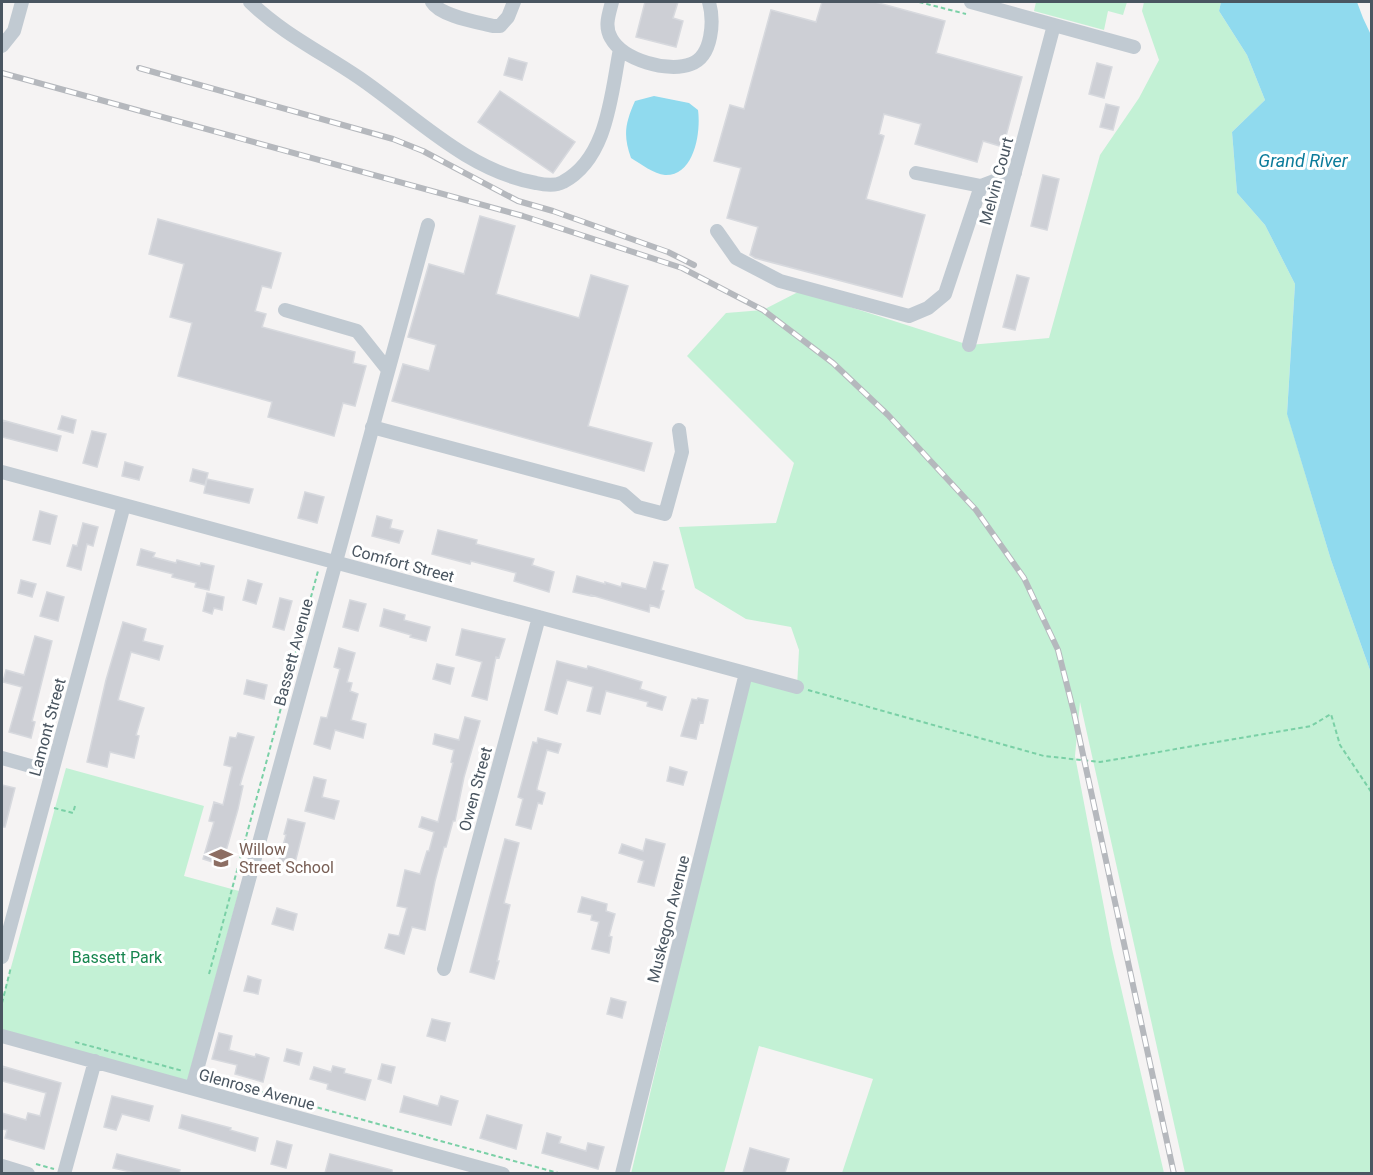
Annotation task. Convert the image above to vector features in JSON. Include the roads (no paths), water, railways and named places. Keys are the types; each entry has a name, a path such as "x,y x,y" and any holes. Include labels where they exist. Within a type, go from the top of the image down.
{"street":[{"path":"2,46 14,31 22,2"},
{"path":"250,2 280,28 358,77 438,136 483,165 517,180 545,185 561,184 582,169 600,137 609,106 620,49"},
{"path":"432,2 435,8 451,15 500,26 508,17 514,2"},
{"path":"612,2 607,22 610,37 620,49 642,61 668,67 692,64 702,56 710,39 712,12 709,2"},
{"path":"971,2 1134,47"},
{"path":"1022,15 1025,2"},
{"name":"Melvin Court","path":"969,345 1054,25"},
{"path":"916,173 981,186 1015,173"},
{"path":"717,231 736,258 780,280 909,316 928,308 945,294 981,186"},
{"name":"Bassett Avenue","path":"187,1079 328,560 372,427 428,225"},
{"path":"285,310 357,331 388,370"},
{"path":"372,427 623,494 638,507 665,514 682,452 680,430"},
{"name":"Comfort Street","path":"2,472 797,687"},
{"name":"Lamont Street","path":"2,957 124,505"},
{"name":"Owen Street","path":"444,969 539,617"},
{"name":"Muskegon Avenue","path":"621,1173 746,673"},
{"path":"2,758 52,772"},
{"name":"Glenrose Avenue","path":"2,1036 95,1061 187,1079 503,1173"},
{"path":"64,1173 95,1061"},
{"path":"2,1166 28,1173"}],"water":[{"name":"Grand River","path":"1221,2 1357,2 1371,35 1371,673 1331,560 1287,414 1295,284 1265,225 1237,193 1232,132 1265,100 1247,55 1219,11"},
{"path":"654,96 689,103 698,110 697,140 694,151 683,168 675,173 665,175 652,171 631,158 628,150 626,130 635,101"}],"railway":[{"path":"139,68 393,139 423,151 518,201 668,252 694,265"},
{"path":"2,73 523,216 682,268 763,310 833,363 888,415 976,510 1024,578 1058,650 1074,713 1174,1174"}],"place":[{"name":"Willow Street School","path":"221,858"}],"park label":[{"name":"Bassett Park","path":"117,957"}]}
